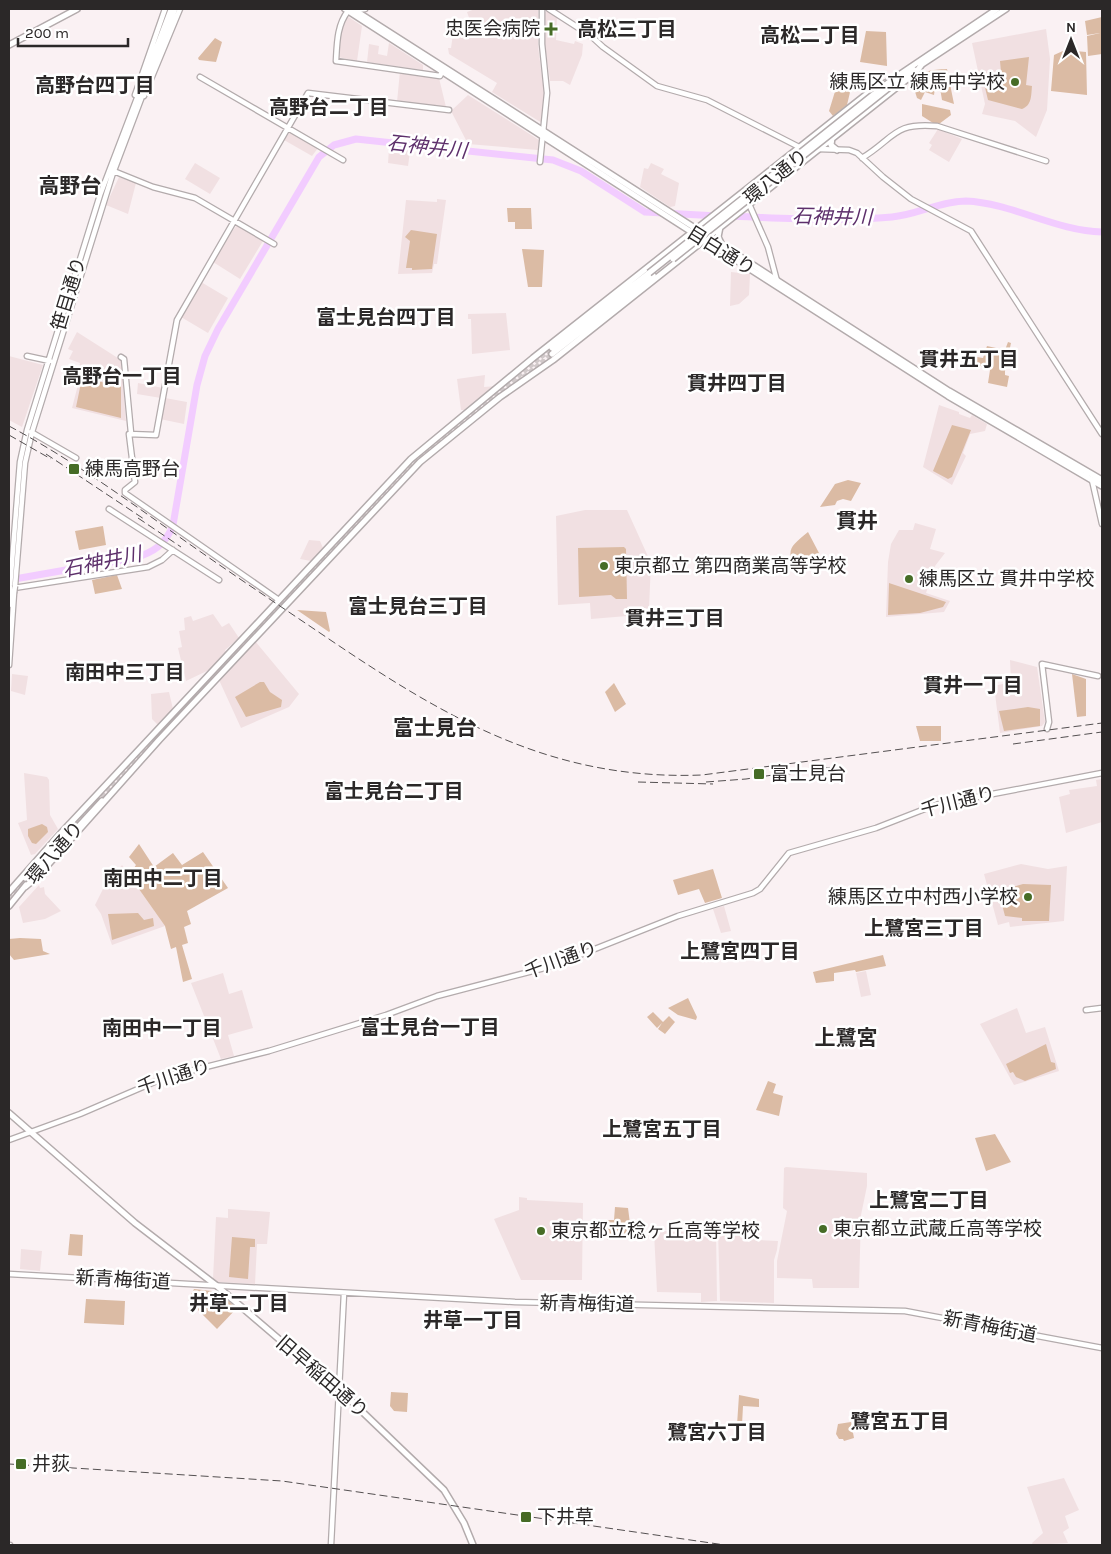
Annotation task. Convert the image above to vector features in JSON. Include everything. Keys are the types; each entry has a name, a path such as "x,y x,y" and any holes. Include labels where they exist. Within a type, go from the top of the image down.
{"main road":[{"path":"9,45 77,9"},
{"name":"目白通り","path":"350,9 544,134 657,210 671,219 681,222"},
{"name":"環八通り","path":"606,309 630,284 649,272 894,80 997,9"},
{"name":"環八通り","path":"552,351 674,259 894,80 923,64 1006,9"},
{"path":"606,309 618,305 634,295 916,72 923,64"},
{"path":"25,887 37,877 159,740 428,454 489,406 535,374 606,309 616,295 694,230 872,90 894,80"},
{"name":"目白通り","path":"544,134 667,210 681,222 779,288 948,396 1102,486"},
{"path":"832,138 831,145 837,150"},
{"path":"731,201 743,201 744,204 741,211"},
{"path":"680,243 683,234 681,222"},
{"path":"720,226 718,237 723,246"},
{"name":"目白通り","path":"706,238 723,246 950,391 1102,480"},
{"path":"9,892 86,806 412,459 606,309 634,295"},
{"path":"618,305 626,297"},
{"name":"環八通り","path":"9,906 102,801"},
{"path":"24,878 67,832 86,806"},
{"name":"旧早稲田通り","path":"9,1113 29,1133 135,1223 217,1286 339,1390 444,1490 462,1519 473,1545"}],"street":[{"path":"134,110 138,82 165,9"},
{"name":"笹目通り","path":"9,605 14,573 14,540 20,462 111,170 171,9"},
{"name":"笹目通り","path":"134,110 175,9"},
{"path":"134,110 154,76 180,9"},
{"path":"365,9 350,9 339,28 336,61 440,76 444,69"},
{"path":"540,162 547,89 542,44 542,9"},
{"path":"549,9 591,36 603,47 657,86 707,100 799,148 853,151 883,177 922,206 963,226 974,235 1102,434"},
{"path":"200,77 343,160"},
{"path":"131,433 156,435 177,320 310,93 449,110"},
{"path":"862,158 880,147 899,129 922,124 940,127 1046,161"},
{"path":"111,170 153,187 194,198 274,244"},
{"path":"749,204 768,247 779,288"},
{"path":"27,356 51,361"},
{"path":"121,357 124,359 131,433 129,434 135,482 125,493 279,600"},
{"path":"30,432 76,458"},
{"path":"1092,480 1102,524"},
{"path":"109,509 219,580"},
{"path":"12,588 148,567 162,560 172,550"},
{"name":"笹目通り","path":"9,665 12,588"},
{"path":"1048,729 1049,722 1042,664 1098,676"},
{"name":"千川通り","path":"9,1140 171,1076 286,1046 386,1015 437,996 552,966 678,916 753,894 760,889 789,853 876,828 934,804 1102,773"},
{"path":"1086,1010 1102,1008"},
{"name":"新青梅街道","path":"9,1274 515,1302 905,1311 1102,1348"},
{"path":"331,1545 344,1293"}],"shaded area":[{"path":"475,9 538,9 538,46 544,93 542,123 492,92 497,83 449,54 448,48 451,48 453,34 472,26 467,12"},
{"path":"547,11 557,18 556,40 574,44 575,41 583,44 582,55 570,85 563,81 550,81 545,45 545,12"},
{"path":"347,16 362,26 357,61 338,57 340,30"},
{"path":"1102,17 1102,54 1088,56 1087,36 1100,33 1087,35 1085,21"},
{"name":"練馬区立 練馬中学校","path":"1046,29 1050,59 1047,110 1036,137 1015,121 982,114 985,104 972,43"},
{"path":"866,31 886,32 887,66 860,62"},
{"path":"215,38 222,42 216,62 199,60 198,58"},
{"path":"389,43 423,65 423,70 367,62 369,44 379,46 378,54 387,56"},
{"path":"1065,50 1086,52 1087,95 1051,91 1054,55"},
{"path":"1029,57 1026,85 1032,86 1028,105 1022,109 988,100 982,75 1001,72 1000,61"},
{"path":"947,69 954,104 942,100 940,88 935,88 934,95 925,92 921,100 917,98 912,82 916,78 928,71"},
{"path":"400,71 439,78 446,107 397,102"},
{"path":"837,85 851,88 847,105 833,116 829,111"},
{"path":"468,95 539,140 538,150 468,144 451,111"},
{"path":"922,104 950,110 951,115 939,124 933,123 922,116"},
{"path":"938,129 962,139 949,162 929,150 932,145 929,143"},
{"path":"290,132 318,148 312,156 284,140"},
{"path":"389,149 410,151 408,166 388,163"},
{"path":"195,163 220,178 210,194 185,179"},
{"path":"651,163 664,169 661,174 679,183 675,206 670,207 640,187 644,168 648,169"},
{"path":"119,177 136,183 128,214 106,205"},
{"path":"437,199 446,200 437,264 434,264 432,273 398,274 406,200 437,202"},
{"path":"507,208 531,208 532,229 515,229 515,222 508,222"},
{"path":"237,225 263,241 240,279 213,262"},
{"path":"411,230 437,234 432,269 412,270 412,268 406,268 410,241 405,237"},
{"path":"522,249 544,250 542,287 528,287"},
{"path":"731,272 750,274 749,295 739,304 730,306"},
{"path":"201,282 228,298 208,333 181,317"},
{"path":"506,313 510,350 472,354 471,319 468,319 468,314"},
{"path":"77,332 121,360 126,421 72,408 80,377 78,375 80,363 69,359 73,351 68,349"},
{"path":"1008,342 1011,343 1005,371 1005,375 1009,376 1007,387 988,383 990,370 968,361 971,356 983,358 987,346 1005,350"},
{"path":"9,356 43,365 22,427 9,420"},
{"path":"485,375 484,387 497,386 467,410 461,410 457,379"},
{"path":"82,378 121,386 121,418 76,407"},
{"path":"138,383 163,388 161,398 137,394"},
{"path":"165,398 187,402 184,424 160,419"},
{"path":"939,405 970,418 972,415 987,424 985,431 970,434 963,453 966,456 952,485 923,467"},
{"path":"952,425 971,430 952,477 948,479 933,471"},
{"path":"848,480 861,483 851,501 843,499 837,501 835,505 820,507 835,484"},
{"name":"東京都立 第四商業高等学校","path":"585,510 627,510 651,563 649,608 630,611 627,616 591,619 590,603 558,605 556,516"},
{"name":"練馬区立 貫井中学校","path":"915,523 936,529 930,549 945,553 935,566 926,593 950,601 944,612 886,617 888,562 891,544 899,530 913,530"},
{"path":"103,526 106,545 79,550 75,531"},
{"path":"808,532 819,553 797,572 791,558 791,549"},
{"path":"309,540 320,541 323,548 311,561 300,559"},
{"path":"624,547 626,549 627,599 616,599 611,595 579,597 578,548"},
{"path":"117,575 122,589 95,594 92,580"},
{"path":"889,583 946,602 943,607 920,613 888,615"},
{"path":"297,610 326,612 330,631 329,632"},
{"path":"213,614 222,627 229,623 239,638 225,650 226,652 211,669 186,681 178,648 182,647 179,631 185,630 184,618 191,616 193,621"},
{"path":"255,641 299,694 289,707 241,728 219,680"},
{"path":"1010,660 1037,667 1045,722 1042,726 1000,733 994,686 1011,682"},
{"path":"12,674 28,676 25,695 11,691"},
{"path":"1072,674 1086,679 1086,716 1077,717"},
{"path":"260,682 264,682 270,692 282,700 281,707 246,717 235,697"},
{"path":"614,683 626,704 615,712 605,692"},
{"path":"169,692 173,709 158,725 152,719 151,694"},
{"path":"1028,707 1040,709 1040,726 1004,731 999,711"},
{"path":"916,726 941,726 941,741 920,741"},
{"path":"24,773 47,777 49,780 50,815 58,829 35,854 31,855 18,823 27,820"},
{"path":"1102,779 1102,822 1066,833 1059,797 1070,794 1069,790 1097,786 1096,780"},
{"path":"42,824 47,827 48,832 36,844 32,843 28,836 28,829"},
{"path":"139,844 154,867 173,853 182,865 203,852 228,888 187,911 191,924 184,927 188,943 182,945 192,979 183,982 176,947 171,949 165,926 129,875 136,865 129,857"},
{"name":"練馬区立中村西小学校","path":"1021,864 1048,869 1067,866 1064,921 1010,927 1009,922 998,925 984,874"},
{"path":"122,865 165,926 112,945 101,914 95,905 103,889"},
{"path":"713,869 722,898 705,903 699,889 678,895 673,880"},
{"path":"1023,884 1051,885 1049,921 1022,921 1022,918 1005,916 1000,897 998,898 994,892"},
{"path":"39,885 40,888 44,887 45,894 61,911 45,919 23,923 19,907"},
{"path":"724,906 731,931 721,933 713,909"},
{"path":"138,913 144,920 153,918 154,926 112,940 108,914"},
{"path":"9,939 41,939 43,951 50,954 14,960 9,954"},
{"path":"883,955 886,966 856,972 855,970 834,973 834,981 816,983 813,972"},
{"path":"866,971 871,995 861,997 856,973"},
{"path":"223,973 229,994 242,990 253,1028 228,1035 234,1056 221,1059 191,983"},
{"path":"688,998 697,1017 696,1020 678,1015 668,1008"},
{"path":"1017,1008 1026,1033 1045,1027 1059,1071 1014,1085 980,1024"},
{"path":"653,1012 663,1022 669,1016 675,1022 665,1034 658,1029 662,1023 657,1028 647,1017"},
{"path":"1046,1044 1051,1062 1055,1063 1056,1069 1025,1081 1016,1077 1013,1072 1010,1073 1006,1064"},
{"path":"768,1081 776,1084 773,1093 783,1096 779,1116 756,1110"},
{"path":"995,1134 1011,1162 986,1171 975,1138"},
{"name":"東京都立武蔵丘高等学校","path":"784,1168 867,1173 867,1186 861,1215 859,1288 813,1288 812,1279 777,1278 777,1261 787,1211 783,1208"},
{"name":"東京都立稔ヶ丘高等学校","path":"519,1197 527,1198 527,1200 583,1203 582,1280 521,1280 494,1219 519,1210"},
{"path":"615,1207 628,1208 632,1239 607,1240 607,1220 614,1220"},
{"path":"228,1209 270,1212 267,1244 257,1244 255,1284 217,1282 213,1279 216,1217 228,1218"},
{"path":"701,1228 716,1229 717,1301 701,1302 701,1293 657,1292 654,1232"},
{"path":"718,1229 755,1229 756,1240 778,1241 774,1260 774,1303 720,1301"},
{"path":"70,1234 83,1235 82,1256 68,1255"},
{"path":"232,1237 255,1239 255,1247 250,1247 248,1279 229,1277"},
{"path":"21,1249 42,1251 40,1271 20,1269"},
{"path":"194,1289 212,1291 202,1302 213,1312 226,1299 237,1308 217,1329 188,1300"},
{"path":"86,1299 125,1301 124,1325 84,1323"},
{"path":"391,1392 408,1393 407,1412 394,1411 390,1406"},
{"path":"739,1395 759,1399 759,1407 743,1406 742,1425 737,1425"},
{"path":"851,1422 854,1438 844,1441 839,1439 836,1434 838,1424"},
{"path":"1064,1478 1079,1510 1065,1516 1069,1528 1063,1532 1068,1543 1033,1545 1032,1543 1043,1533 1027,1487"}],"waterway":[{"name":"石神井川","path":"9,580 134,558 158,547 167,537 173,525 197,385 205,356 218,329 319,157 334,145 356,139 553,160 581,171 645,212 718,216"},
{"name":"石神井川","path":"729,216 810,219 892,217 910,214 947,203 966,201 1000,207 1068,227 1102,232"}],"tunnel":[{"path":"71,830 403,471 552,348"},
{"path":"518,382 552,354"},
{"path":"9,899 30,875"}],"railway":[{"path":"9,426 95,478 268,598 412,692 456,717 501,738 548,755 596,767 647,774 702,775 1102,723"},
{"path":"9,435 51,459"},
{"path":"46,454 144,519"},
{"path":"138,518 181,547"},
{"path":"1013,744 1102,732"},
{"path":"788,774 839,766"},
{"path":"706,782 746,779 793,772"},
{"path":"638,782 713,784"},
{"path":"9,1464 282,1481 725,1545"}],"place":[{"name":"忠医会病院","path":"551,29"},
{"name":"練馬区立 練馬中学校","path":"1015,82"},
{"name":"練馬高野台","path":"74,469"},
{"name":"東京都立 第四商業高等学校","path":"604,566"},
{"name":"練馬区立 貫井中学校","path":"909,579"},
{"name":"富士見台","path":"759,774"},
{"name":"練馬区立中村西小学校","path":"1028,897"},
{"name":"東京都立武蔵丘高等学校","path":"823,1229"},
{"name":"東京都立稔ヶ丘高等学校","path":"541,1231"},
{"name":"井荻","path":"21,1464"},
{"name":"下井草","path":"526,1517"}],"district":[{"name":"高松三丁目","path":"627,29"},
{"name":"高松二丁目","path":"810,35"},
{"name":"高野台四丁目","path":"95,85"},
{"name":"高野台二丁目","path":"329,107"},
{"name":"高野台","path":"70,186"},
{"name":"富士見台四丁目","path":"386,317"},
{"name":"貫井五丁目","path":"969,359"},
{"name":"高野台一丁目","path":"122,376"},
{"name":"貫井四丁目","path":"737,383"},
{"name":"貫井","path":"857,521"},
{"name":"富士見台三丁目","path":"418,606"},
{"name":"貫井三丁目","path":"675,618"},
{"name":"南田中三丁目","path":"125,672"},
{"name":"貫井一丁目","path":"973,685"},
{"name":"富士見台","path":"435,728"},
{"name":"富士見台二丁目","path":"394,791"},
{"name":"南田中二丁目","path":"163,878"},
{"name":"上鷺宮三丁目","path":"924,928"},
{"name":"上鷺宮四丁目","path":"740,951"},
{"name":"富士見台一丁目","path":"430,1027"},
{"name":"南田中一丁目","path":"162,1028"},
{"name":"上鷺宮","path":"846,1038"},
{"name":"上鷺宮五丁目","path":"662,1129"},
{"name":"上鷺宮二丁目","path":"929,1200"},
{"name":"井草二丁目","path":"239,1303"},
{"name":"井草一丁目","path":"473,1320"},
{"name":"鷺宮五丁目","path":"900,1421"},
{"name":"鷺宮六丁目","path":"717,1432"}]}
